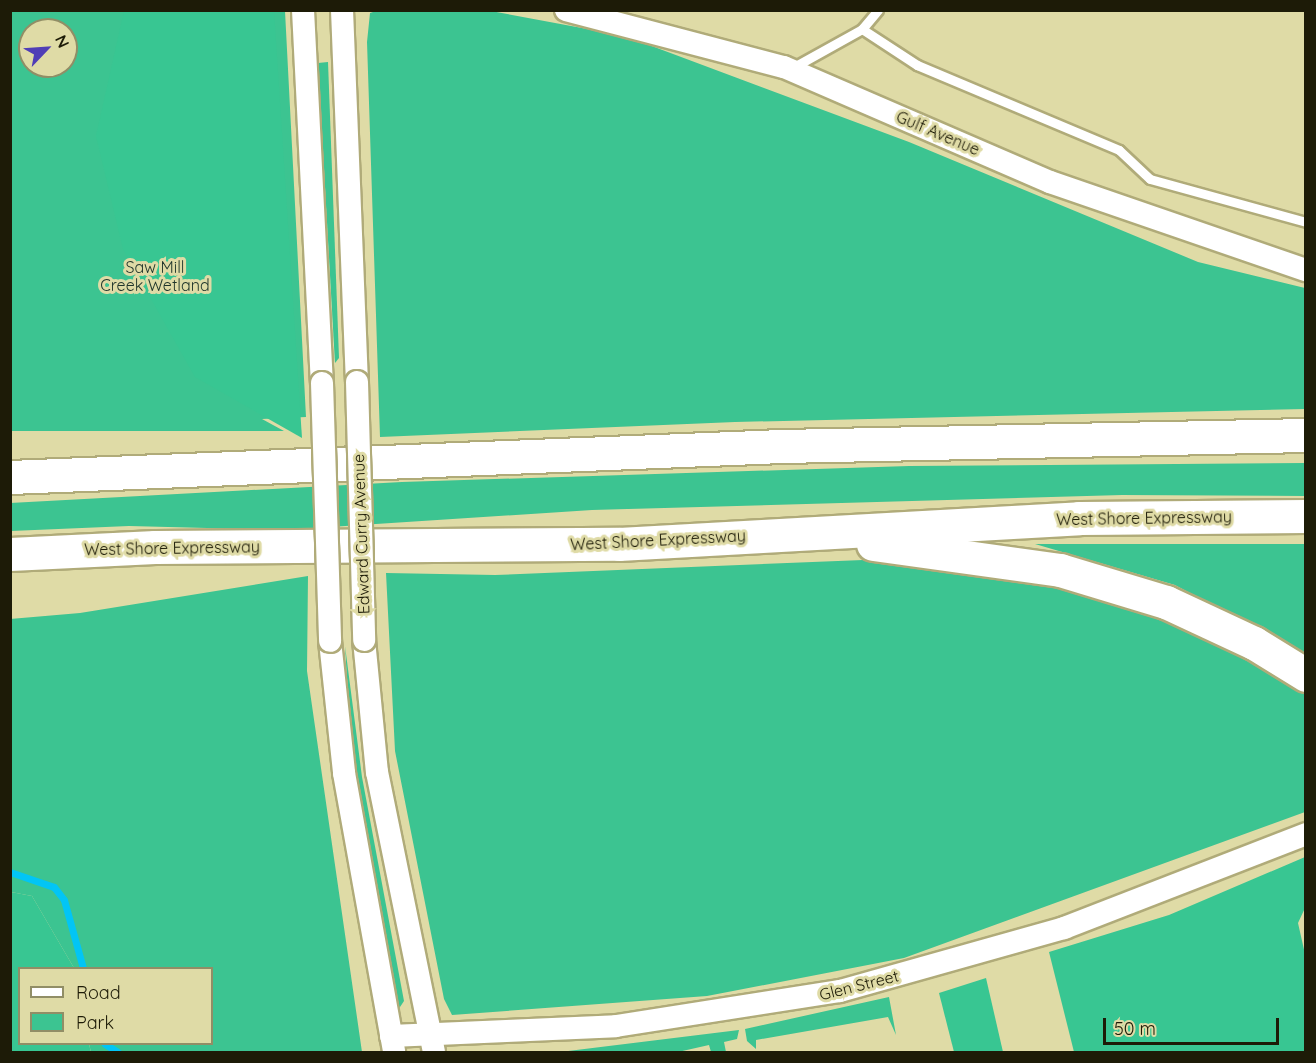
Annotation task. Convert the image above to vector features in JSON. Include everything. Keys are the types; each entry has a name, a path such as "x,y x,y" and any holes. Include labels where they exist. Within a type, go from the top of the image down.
{"highway":[{"path":"10,477 782,446 1305,435"},
{"name":"West Shore Expressway","path":"10,554 155,547 619,544 1079,518 1305,516"},
{"path":"619,544 856,542 1060,570 1166,602 1254,643 1305,675"}],"street":[{"name":"Edward Curry Avenue","path":"303,10 322,383 330,641 344,773 392,1044"},
{"name":"Edward Curry Avenue","path":"342,10 357,382 364,640 377,772 432,1042"},
{"name":"Gulf Avenue","path":"566,10 790,69 1050,182 1305,270"},
{"name":"Glen Street","path":"392,1044 616,1026 840,992 1064,928 1305,834"}],"lane":[{"path":"790,69 862,29 878,10"},
{"path":"862,29 917,65 1119,150 1150,179 1305,222"}],"green space":[{"path":"379,10 491,11 625,36 909,142 1198,262 1305,288 1305,409 735,422 380,437 367,42 370,13"},
{"name":"Saw Mill Creek Wetland","path":"10,11 285,11 306,417 262,419 284,431 11,431"},
{"path":"124,11 274,11 302,438 195,377 123,249 96,136"},
{"path":"328,62 339,358 335,363 318,63"},
{"path":"1306,463 1305,496 1122,495 592,510 284,530 129,526 11,531 10,503 402,482 909,466"},
{"path":"1035,544 1305,544 1305,655 1175,585"},
{"path":"863,560 1009,572 1109,597 1206,634 1305,688 1305,812 904,958 707,996 452,1015 444,999 395,751 386,573 495,575"},
{"path":"308,576 307,671 362,1052 91,1052 89,1045 213,1045 213,967 73,967 32,896 11,892 10,619 80,613"},
{"path":"345,646 362,777 404,1001 398,1010 353,777"},
{"path":"1305,857 1305,908 1298,923 1305,954 1305,1052 1074,1052 1049,952 1169,915"},
{"path":"11,892 32,896 73,967 18,967 18,1045 89,1045 91,1052 11,1052"},
{"path":"986,978 1003,1052 954,1052 939,993"},
{"path":"889,997 896,1035 888,1017 756,1040 756,1049 747,1041 745,1029"},
{"path":"739,1030 737,1039 724,1042 726,1052 711,1052 709,1045 678,1052 560,1052"}],"waterway":[{"path":"10,872 54,887 64,900 83,967"},
{"path":"107,1045 118,1052"}]}
